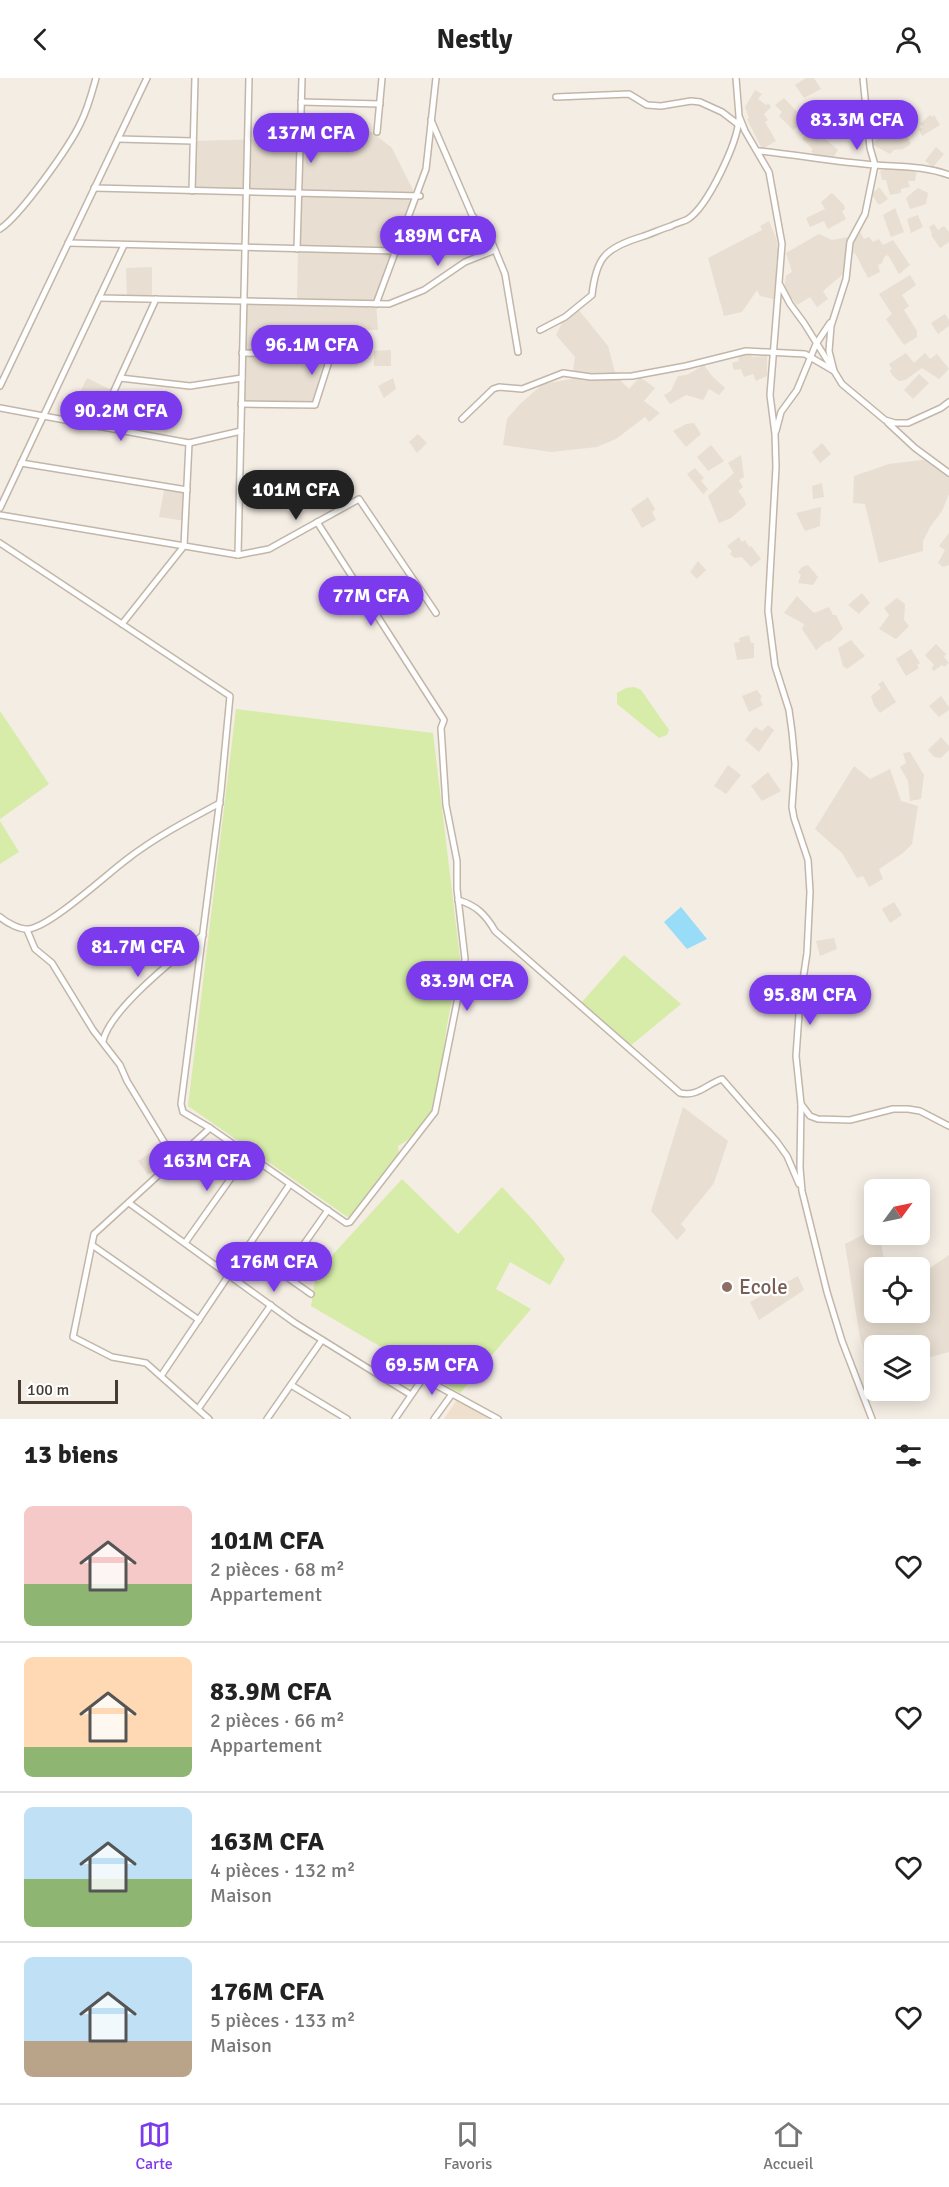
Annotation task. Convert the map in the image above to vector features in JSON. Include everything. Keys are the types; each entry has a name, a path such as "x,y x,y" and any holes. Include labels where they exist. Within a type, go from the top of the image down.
{"street":[{"path":"0,228 20,210 60,156 81,123 96,78"},
{"path":"0,386 147,78"},
{"path":"192,191 195,78"},
{"path":"238,555 249,78"},
{"path":"297,249 302,78"},
{"path":"377,132 382,78"},
{"path":"376,304 418,196 426,169 436,78"},
{"path":"540,330 565,317 592,295 598,264 607,252 626,241 684,221 698,211 727,158 739,125 736,78"},
{"path":"834,371 829,351 831,326 846,279 850,243 865,214 875,165 870,148 862,78"},
{"path":"556,96 629,94 647,105 661,106 691,101 700,102 722,112 745,131 759,151 769,172 782,244 770,395 776,467 768,611 776,666 789,710 795,764 792,807 808,860 810,892 807,953 800,1000 796,1056 801,1104 800,1168 802,1191 827,1292 842,1341 872,1419"},
{"path":"301,102 380,104"},
{"path":"740,116 745,131"},
{"path":"431,120 472,215 491,240 505,274 518,352"},
{"path":"118,139 193,141"},
{"path":"759,151 875,165 911,166 936,170 949,176"},
{"path":"94,188 418,196"},
{"path":"68,243 396,251"},
{"path":"0,508 124,244"},
{"path":"99,298 388,304 424,290 465,262 495,250"},
{"path":"780,285 842,384 915,448 949,473"},
{"path":"98,426 156,299"},
{"path":"775,434 781,412 797,390 816,344 836,314"},
{"path":"462,419 493,389 499,387 522,389 563,373 591,377 632,376 686,366 733,353 773,352 805,354 834,371"},
{"path":"241,404 315,405 331,355 242,353"},
{"path":"120,378 190,386 242,378"},
{"path":"885,420 908,423 949,402"},
{"path":"0,408 189,442 241,431"},
{"path":"122,624 184,546 189,442"},
{"path":"21,463 187,490"},
{"path":"0,515 238,555 269,549 359,499 436,613"},
{"path":"0,543 230,696 220,803 181,1104 183,1112 210,1128 346,1223 350,1222 435,1112 465,959 458,900 457,861 446,806 441,728 444,720 317,522"},
{"path":"0,917 19,928 27,930 36,927 68,906 127,858 220,803"},
{"path":"458,900 468,903 482,913 495,931 680,1093 697,1093 722,1079 787,1156 802,1191"},
{"path":"27,930 35,949 52,963 93,1030 120,1065 127,1081 175,1160"},
{"path":"103,1041 105,1030 119,1012 162,970 203,935"},
{"path":"801,1104 810,1116 818,1119 850,1120 893,1109 908,1109 920,1111 949,1126"},
{"path":"209,1419 146,1363 111,1357 73,1337 94,1234 210,1128"},
{"path":"185,1243 248,1154"},
{"path":"161,1376 290,1184"},
{"path":"129,1203 322,1340 411,1395"},
{"path":"283,1274 328,1210"},
{"path":"92,1245 199,1320"},
{"path":"247,1249 311,1294"},
{"path":"198,1409 271,1305"},
{"path":"267,1419 322,1340"},
{"path":"395,1419 423,1378 498,1419"},
{"path":"291,1385 347,1419"},
{"path":"434,1419 452,1394"},
{"path":"331,1419 336,1412"}],"shaded area":[{"path":"806,78 814,78 821,89 804,98 795,85"},
{"path":"755,90 762,94 758,99 766,105 768,103 771,107 764,114 768,120 765,122 776,141 762,149 747,119 749,118 745,107"},
{"path":"784,98 805,120 793,130 779,116 782,112 775,105"},
{"path":"837,112 846,125 833,135 823,122"},
{"path":"886,114 893,119 898,129 903,128 911,144 903,149 894,150 890,154 873,145 884,128 878,120"},
{"path":"930,115 932,117 934,115 940,125 922,136 919,129 923,127 920,124"},
{"path":"356,120 392,148 416,196 376,304 378,330 331,329 331,355 315,405 241,404 244,301 297,302 299,193 192,191 193,141 300,138 340,140"},
{"path":"810,130 821,139 823,137 838,150 834,156 815,155 811,151 813,149 802,139"},
{"path":"936,147 944,154 933,167 925,161"},
{"path":"890,168 917,170 915,181 908,181 910,187 901,189 901,193 890,195 886,180 882,180 880,171"},
{"path":"879,187 888,199 881,204 878,204 872,194"},
{"path":"918,188 928,193 926,204 910,209 906,198"},
{"path":"832,193 844,205 845,209 842,211 846,219 828,229 824,221 810,227 806,218 825,209 821,202"},
{"path":"895,208 904,232 891,237 883,215"},
{"path":"918,215 923,227 911,233 907,219"},
{"path":"769,221 776,238 779,256 776,262 777,277 774,299 760,296 757,290 742,312 724,316 708,258 762,230 760,226"},
{"path":"934,224 938,230 944,226 949,232 949,242 940,248 931,235 929,227"},
{"path":"859,230 864,239 869,237 873,242 879,239 883,245 893,240 910,265 899,274 888,255 878,265 880,272 868,278 855,253 853,254 854,240"},
{"path":"819,234 832,240 848,237 845,268 842,275 823,291 828,299 817,307 810,297 797,305 784,289 786,276 792,272 786,253"},
{"path":"152,267 152,299 127,298 126,268"},
{"path":"910,275 916,285 902,295 909,306 904,310 917,331 917,337 904,345 886,319 892,314 879,294"},
{"path":"577,308 608,346 616,376 629,389 640,377 655,388 644,401 660,413 649,422 645,417 616,439 597,447 551,452 503,445 507,419 520,404 543,384 572,379 575,357 556,335 565,317"},
{"path":"945,314 949,320 949,326 938,334 931,323"},
{"path":"391,350 391,366 374,366 374,351"},
{"path":"906,353 914,363 925,353 930,359 937,354 949,369 939,379 922,368 905,380 899,381 892,375 889,364"},
{"path":"751,354 752,357 767,356 767,376 756,381 753,374 744,377 741,369 734,370 732,363 739,361 738,356"},
{"path":"704,365 725,388 719,395 709,389 703,400 686,395 670,404 664,395 671,391 678,376 687,375"},
{"path":"919,374 929,383 913,399 904,390"},
{"path":"87,378 113,391 98,426 67,420"},
{"path":"393,378 396,389 384,398 378,386"},
{"path":"694,423 701,434 686,447 673,431 686,424"},
{"path":"418,434 427,443 417,453 409,442"},
{"path":"822,443 831,454 820,463 812,452"},
{"path":"711,445 724,461 708,471 697,457"},
{"path":"741,455 744,477 739,480 743,487 738,491 746,505 731,518 719,523 708,496 734,473 728,463"},
{"path":"930,459 949,473 949,494 942,511 923,541 923,551 879,563 865,504 853,503 854,476 889,464"},
{"path":"695,468 704,478 701,481 708,489 703,494 687,474"},
{"path":"822,483 824,497 813,499 812,486"},
{"path":"165,486 187,490 186,521 159,517"},
{"path":"648,497 655,509 652,512 656,520 642,528 631,509"},
{"path":"821,507 820,526 805,531 796,513"},
{"path":"949,533 949,565 943,567 938,563 945,550 939,546"},
{"path":"739,537 742,542 745,540 749,547 751,546 761,559 751,567 742,557 735,558 730,554 732,551 727,546"},
{"path":"698,561 706,570 697,579 690,572"},
{"path":"808,565 818,577 813,585 798,583 801,575 798,572 802,567"},
{"path":"862,593 870,603 859,614 848,605"},
{"path":"797,596 814,613 829,607 843,629 816,650 802,629 804,624 784,613"},
{"path":"897,598 905,604 904,620 909,626 896,639 879,629 889,615 884,608"},
{"path":"749,635 751,643 754,643 754,658 737,660 734,643 740,642 739,638"},
{"path":"851,640 865,656 847,669 843,666 838,648"},
{"path":"936,644 946,654 944,657 949,663 934,671 931,668 934,665 925,655"},
{"path":"911,649 920,663 917,665 919,668 906,676 896,659"},
{"path":"883,681 896,702 880,713 871,696 881,688 878,684"},
{"path":"757,690 762,697 760,699 763,705 749,712 742,696"},
{"path":"941,696 949,710 939,717 929,706"},
{"path":"768,725 774,730 759,752 745,740 755,727 762,731"},
{"path":"941,737 949,746 949,750 941,758 934,757 928,750"},
{"path":"910,752 924,775 921,799 910,801 908,781 900,767 906,763 903,753"},
{"path":"728,765 741,775 726,794 714,786"},
{"path":"854,766 870,779 890,769 901,801 918,806 912,844 879,869 883,879 869,887 863,876 857,878 842,853 815,829"},
{"path":"768,772 781,791 762,801 751,786"},
{"path":"894,902 902,915 890,923 882,909"},
{"path":"834,938 837,949 820,956 816,941"},
{"path":"683,1107 728,1141 714,1183 681,1224 686,1230 677,1240 651,1211"},
{"path":"160,1146 167,1159 148,1175 138,1161"},
{"path":"864,1234 864,1245 882,1245 883,1257 864,1257 864,1323 930,1323 930,1268 949,1255 949,1352 930,1357 930,1335 864,1335 864,1350 845,1244"},
{"path":"798,1276 804,1290 759,1320 750,1302"},
{"path":"457,1400 490,1419 444,1419"}],"green space":[{"path":"634,687 641,690 669,730 667,735 659,738 617,704 617,693"},
{"path":"236,709 433,733 460,958 447,1025 438,1093 432,1113 414,1136 398,1146 399,1154 349,1218 188,1106"},
{"path":"0,711 49,784 0,819"},
{"path":"0,821 19,852 0,864"},
{"path":"624,955 681,1004 629,1047 581,1003"},
{"path":"402,1179 458,1234 502,1187 565,1259 550,1285 510,1262 496,1289 531,1309 460,1393 311,1306 316,1273"}],"water":[{"path":"681,907 707,939 687,949 664,922"}],"place":[{"name":"Ecole","path":"727,1287"}]}
